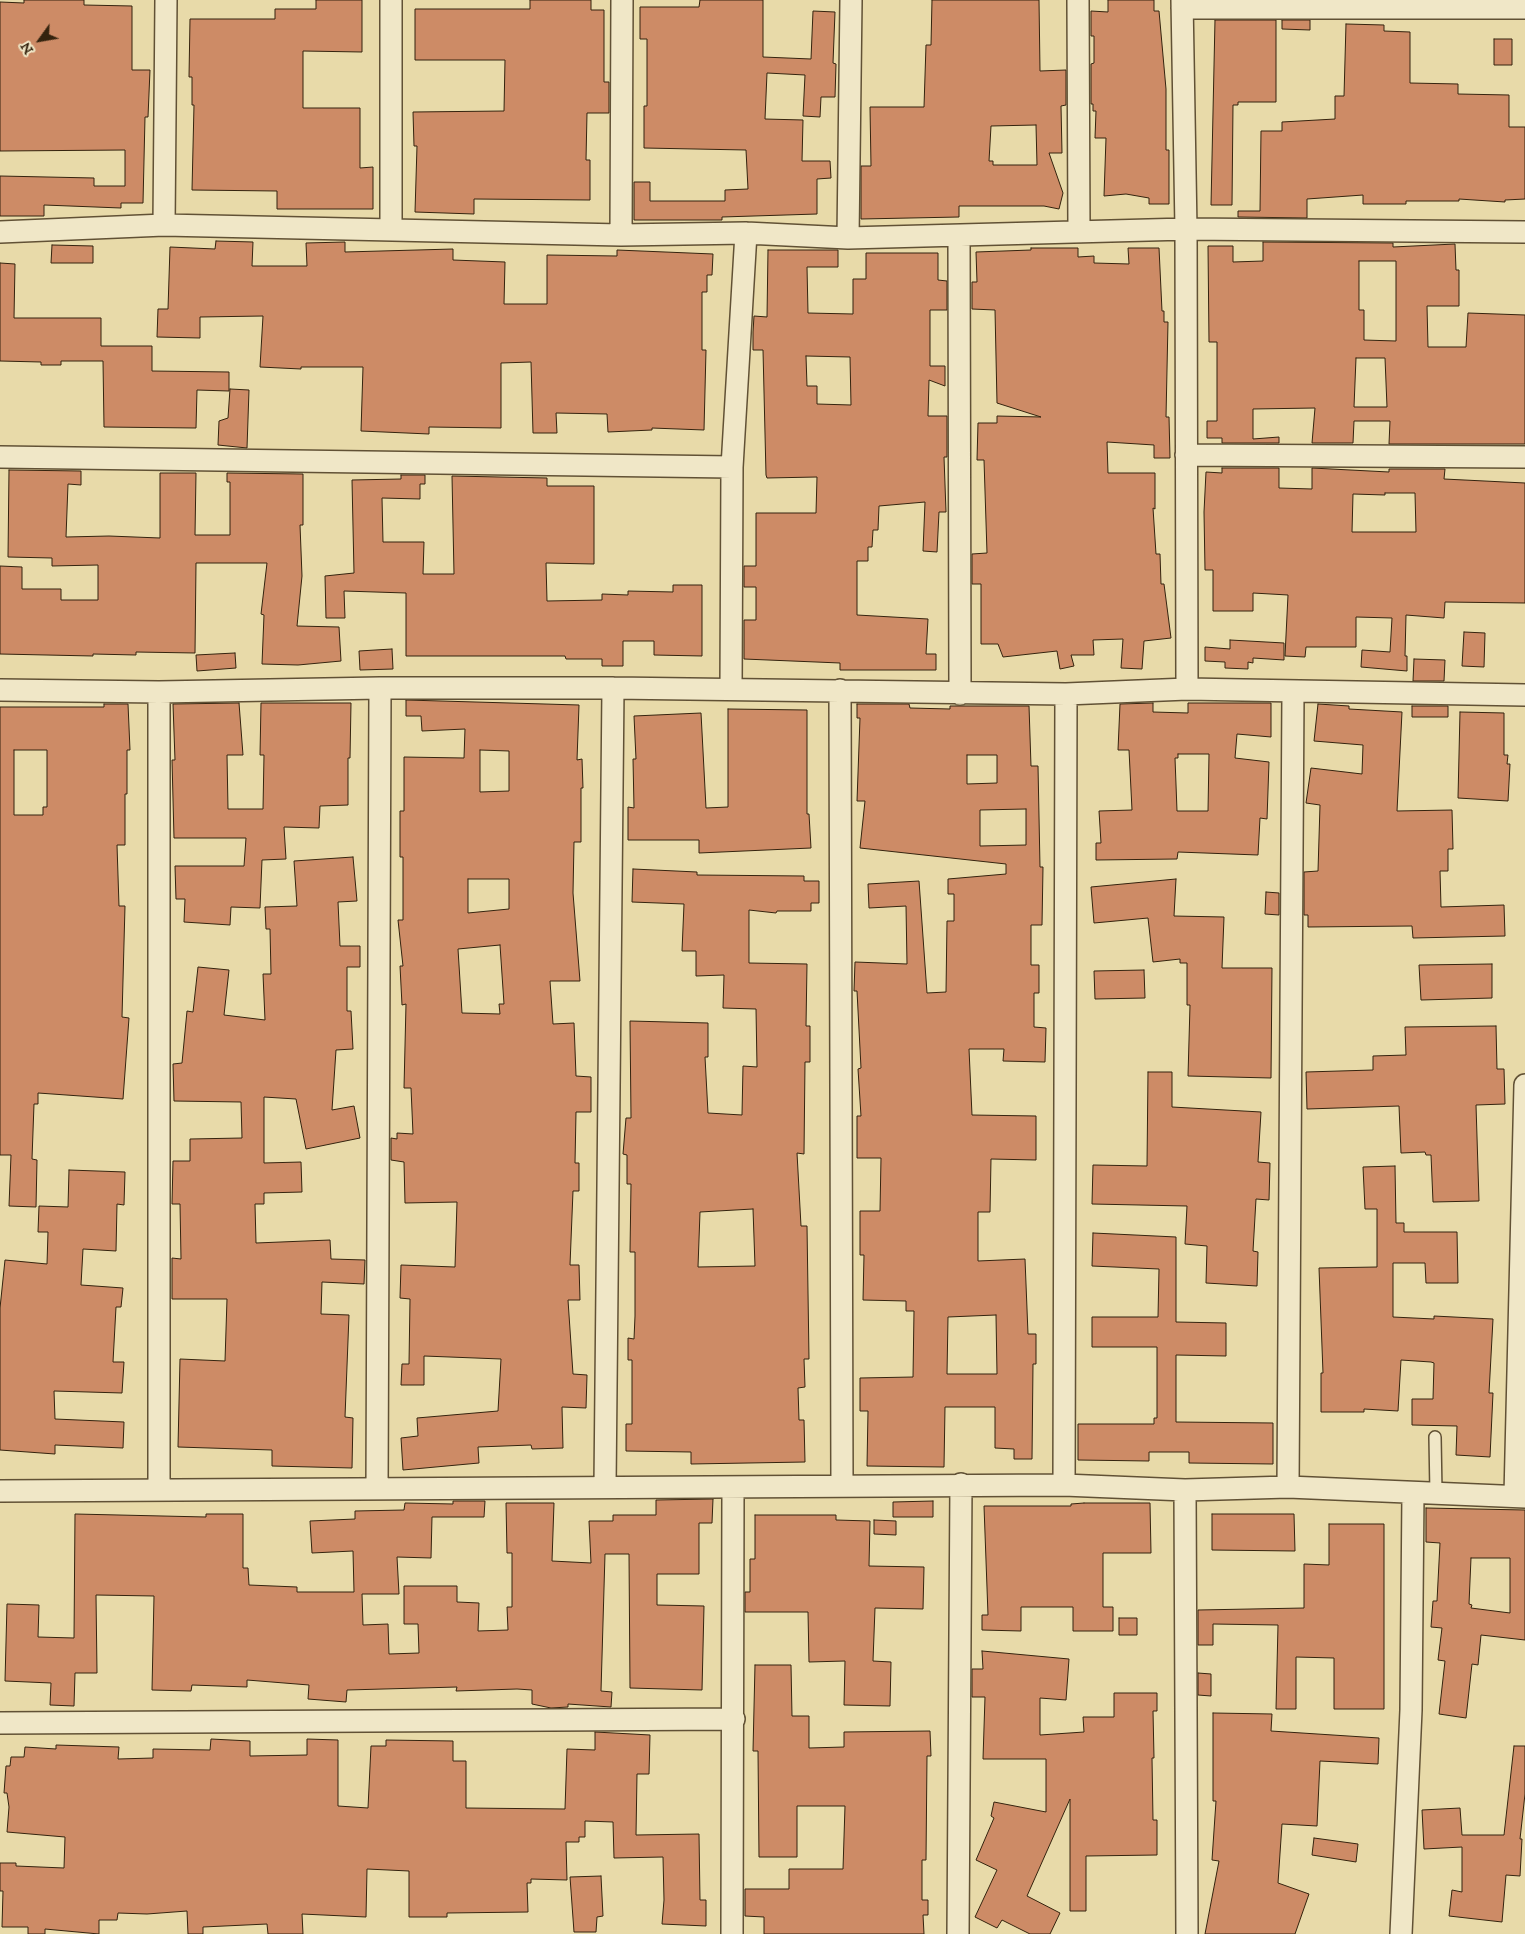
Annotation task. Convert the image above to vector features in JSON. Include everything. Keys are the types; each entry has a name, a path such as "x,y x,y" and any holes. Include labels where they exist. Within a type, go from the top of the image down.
{"street":[{"path":"164,225 166,0"},
{"path":"391,0 391,229"},
{"path":"621,235 622,0"},
{"path":"848,238 851,0"},
{"path":"1078,0 1079,231"},
{"path":"1187,688 1186,229 1182,4 1525,8"},
{"path":"0,232 164,225 621,235 746,233 848,238 959,237 1079,231 1186,229 1525,232"},
{"path":"731,689 732,467 746,233"},
{"path":"959,237 960,694"},
{"path":"1186,455 1525,457"},
{"path":"0,457 732,467"},
{"path":"377,1488 380,688"},
{"path":"0,690 159,692 380,688 613,688 1066,694 1187,688 1294,692 1525,695"},
{"path":"605,1486 613,688"},
{"path":"840,690 842,1485"},
{"path":"159,692 159,1489"},
{"path":"1288,1488 1294,692"},
{"path":"1064,1484 1066,694"},
{"path":"0,1491 1064,1484 1185,1490 1288,1488 1520,1496 1525,1084"},
{"path":"958,1934 961,1484"},
{"path":"732,1934 734,1719 733,1486"},
{"path":"1185,1490 1187,1934"},
{"path":"1401,1934 1411,1710 1414,1492"},
{"path":"0,1723 734,1719"}],"lane":[{"path":"1435,1437 1436,1493"}],"building":[{"path":"24,0 84,0 84,5 132,6 132,70 150,70 148,117 145,117 143,203 121,203 121,208 44,205 44,216 0,216 0,176 94,178 94,186 125,186 125,150 0,151 0,2 24,3"},
{"path":"316,0 362,0 362,52 303,51 303,108 360,108 360,168 373,167 373,209 277,209 277,191 192,190 194,105 192,105 192,77 189,77 190,19 275,19 275,9 316,9"},
{"path":"530,0 591,0 591,10 604,10 604,82 609,82 609,113 587,113 586,160 590,160 590,200 474,199 474,214 415,212 417,146 414,146 413,112 504,111 505,60 415,60 415,9 530,9"},
{"path":"700,0 763,0 763,57 811,59 813,11 835,12 833,63 836,64 835,97 821,97 820,117 803,116 805,75 767,73 765,119 803,120 802,161 830,161 831,178 817,179 817,214 722,217 722,220 634,220 634,182 650,182 650,201 725,201 725,190 748,189 746,150 644,148 644,106 647,106 647,39 640,39 640,7 699,7"},
{"path":"932,0 1039,0 1040,71 1066,70 1066,105 1061,106 1062,153 1049,153 1063,193 1059,209 1044,206 959,206 959,217 861,219 861,166 871,166 870,107 924,107 926,45 931,45","holes":["1036,125 1037,165 993,165 993,161 989,161 991,126"]},
{"path":"1108,0 1154,0 1154,11 1159,11 1166,89 1166,150 1169,150 1169,204 1149,204 1149,198 1126,194 1104,196 1106,138 1095,138 1096,111 1093,111 1093,104 1091,104 1091,64 1094,63 1094,36 1091,36 1091,11 1108,12"},
{"path":"1215,20 1276,20 1276,102 1238,102 1238,105 1233,105 1232,205 1211,205"},
{"path":"1282,20 1310,20 1310,30 1282,29"},
{"path":"1346,24 1384,25 1384,31 1410,32 1410,83 1458,84 1458,94 1509,95 1509,127 1525,127 1525,199 1505,200 1505,202 1459,199 1459,201 1406,201 1406,204 1363,204 1363,195 1307,199 1307,218 1238,217 1238,211 1260,211 1261,131 1282,131 1282,122 1335,119 1335,96 1344,96"},
{"path":"1494,39 1512,39 1512,65 1494,65"},
{"path":"216,241 253,242 252,266 307,266 306,243 345,242 345,252 453,249 453,260 505,262 504,304 547,304 547,255 617,256 617,250 713,254 712,275 707,275 707,292 702,292 702,350 706,350 704,430 652,428 652,430 608,432 607,414 556,413 557,433 533,433 531,362 501,363 501,428 429,427 429,434 361,431 363,367 301,367 301,369 260,367 263,316 200,317 200,338 157,337 158,309 168,309 170,247 215,249"},
{"path":"1263,242 1393,243 1393,247 1455,244 1456,270 1459,270 1459,306 1427,306 1428,347 1466,347 1468,313 1525,315 1525,444 1389,444 1390,421 1354,421 1353,443 1312,443 1315,408 1253,409 1253,439 1279,437 1279,443 1222,443 1222,438 1207,438 1207,421 1217,421 1217,342 1209,342 1208,246 1233,246 1233,262 1263,261","holes":["1359,261 1396,261 1396,341 1364,340 1364,310 1359,310","1356,358 1385,358 1387,407 1354,407"]},
{"path":"52,245 93,246 93,263 51,263"},
{"path":"1031,248 1078,248 1078,257 1094,256 1094,263 1129,264 1128,248 1159,248 1162,311 1164,311 1164,322 1168,322 1166,417 1169,417 1170,458 1154,458 1154,445 1107,442 1108,473 1155,473 1155,509 1153,508 1156,554 1160,554 1161,584 1164,584 1171,638 1144,641 1142,669 1121,668 1123,639 1093,640 1094,655 1071,655 1074,666 1060,669 1057,651 1003,657 998,644 981,644 981,584 972,584 972,554 987,553 984,460 977,460 978,423 997,423 997,416 1041,417 997,403 995,310 972,309 972,282 977,282 976,252 1031,250"},
{"path":"768,250 838,250 838,267 807,267 808,313 853,314 853,279 866,279 866,253 938,253 938,280 947,281 947,310 930,310 930,366 945,366 945,386 929,380 928,416 947,416 947,457 944,457 946,512 939,512 937,552 923,551 925,502 879,506 878,530 873,530 872,547 868,547 868,561 857,561 857,615 928,619 926,654 936,654 936,670 840,670 840,663 744,659 744,620 756,620 756,587 744,587 744,566 756,566 756,513 816,513 817,477 767,478 766,475 763,350 753,350 753,332 754,316 767,317","holes":["806,356 850,357 851,405 817,404 817,386 807,386"]},
{"path":"0,263 15,264 14,318 101,318 101,346 152,346 152,371 229,372 229,391 197,390 196,428 104,427 103,361 61,361 61,365 41,365 41,362 0,361"},
{"path":"230,389 249,390 247,448 218,445 219,421 228,418"},
{"path":"1222,468 1279,468 1279,488 1312,489 1312,468 1389,472 1389,469 1445,469 1444,479 1525,483 1525,603 1445,602 1444,618 1406,615 1405,656 1407,656 1407,671 1361,667 1362,650 1390,652 1392,618 1356,617 1356,647 1306,647 1305,657 1285,656 1288,595 1253,593 1253,611 1213,611 1213,570 1205,570 1204,512 1206,472 1222,473","holes":["1385,493 1415,493 1416,532 1352,532 1353,494 1385,495"]},
{"path":"9,470 81,471 81,485 68,484 66,537 160,538 160,473 196,473 195,535 230,535 230,482 227,482 227,473 303,474 303,525 300,525 302,576 297,626 339,627 341,661 298,665 262,664 264,615 261,614 267,563 196,563 195,653 136,652 136,655 93,654 93,656 0,654 0,566 22,567 22,589 61,589 61,600 98,600 98,565 52,566 52,558 8,557"},
{"path":"401,475 425,475 425,484 420,484 420,499 382,498 383,542 424,542 423,574 454,574 452,476 547,478 547,486 594,486 594,564 546,563 547,601 602,600 602,594 628,595 628,591 673,592 673,585 702,585 702,656 654,655 654,641 623,641 623,666 602,666 602,659 566,659 565,656 406,656 406,593 344,591 345,618 326,618 325,576 354,573 352,480 401,479"},
{"path":"1464,632 1485,633 1484,667 1462,666"},
{"path":"1230,640 1284,643 1284,660 1253,658 1253,663 1248,662 1248,669 1225,668 1225,662 1205,661 1205,647 1230,649"},
{"path":"392,649 393,669 360,670 359,651"},
{"path":"235,653 236,668 197,671 196,655"},
{"path":"1414,659 1445,660 1444,681 1413,681"},
{"path":"406,700 579,705 577,760 582,759 583,788 581,788 581,842 574,842 573,893 580,981 550,981 553,1024 574,1023 576,1076 591,1077 591,1112 576,1112 575,1163 579,1163 579,1191 573,1191 570,1265 579,1265 580,1300 568,1300 573,1374 587,1375 586,1408 562,1407 563,1448 532,1449 531,1445 478,1447 479,1463 403,1470 401,1438 418,1436 417,1418 498,1411 501,1359 424,1356 424,1385 401,1385 402,1364 409,1364 410,1299 400,1298 401,1265 455,1267 457,1202 405,1203 404,1162 391,1160 391,1138 397,1139 397,1133 413,1134 411,1088 404,1088 406,1004 402,1005 400,966 403,966 398,920 403,920 403,857 400,857 400,811 404,811 404,757 464,758 465,729 422,731 421,716 406,716","holes":["480,750 509,751 509,791 480,792","468,879 509,879 509,909 468,913","500,945 504,1004 499,1004 500,1014 462,1013 458,949"]},
{"path":"239,703 243,755 227,755 228,809 263,809 264,755 260,755 261,703 351,703 348,805 320,806 319,828 284,827 286,859 262,860 260,908 231,907 230,925 184,922 185,899 176,899 175,866 244,866 246,838 174,838 172,760 175,760 173,704"},
{"path":"1153,703 1153,712 1188,713 1188,703 1271,703 1271,737 1237,734 1235,758 1269,762 1267,819 1260,818 1258,855 1178,852 1177,859 1096,860 1096,843 1101,843 1099,811 1132,810 1129,750 1118,750 1120,704","holes":["1178,754 1209,754 1208,811 1177,811 1175,758 1178,758"]},
{"path":"104,704 128,704 130,750 127,750 125,845 117,845 119,906 125,906 122,1017 129,1018 123,1099 38,1093 38,1104 34,1104 32,1159 37,1160 36,1207 9,1206 11,1155 0,1155 0,707 104,707","holes":["14,750 47,750 47,807 43,807 43,815 14,815"]},
{"path":"857,704 909,704 910,708 950,709 950,706 1029,706 1031,766 1038,766 1040,867 1043,867 1042,925 1031,925 1031,965 1039,965 1039,993 1034,993 1034,1027 1046,1028 1045,1062 1003,1061 1004,1049 969,1049 972,1115 1036,1116 1036,1160 991,1159 990,1212 978,1212 978,1261 1025,1259 1028,1334 1036,1334 1036,1364 1033,1364 1032,1459 1014,1459 1014,1449 995,1448 995,1407 945,1407 944,1467 867,1466 868,1411 860,1411 860,1378 913,1377 914,1311 906,1311 906,1301 863,1300 864,1255 860,1255 860,1211 880,1211 881,1158 857,1158 857,1116 861,1116 858,1069 861,1068 857,991 854,991 855,962 907,964 906,906 869,908 868,884 919,881 927,993 946,992 947,921 954,921 954,894 948,894 948,879 1006,874 1006,864 860,848 865,801 857,801 860,718 857,718","holes":["967,755 997,755 997,783 967,784","1026,809 1026,845 980,846 980,810","996,1315 997,1374 947,1374 948,1317"]},
{"path":"1318,704 1349,706 1349,709 1402,712 1397,811 1452,810 1453,849 1448,849 1448,871 1440,871 1441,907 1504,905 1505,936 1413,938 1412,926 1308,927 1308,915 1304,915 1304,872 1318,871 1320,805 1306,803 1311,768 1362,774 1363,745 1314,741"},
{"path":"1412,706 1448,706 1448,717 1412,717"},
{"path":"728,709 807,710 807,814 809,814 811,848 699,853 699,840 628,840 628,807 634,808 633,759 636,759 634,716 701,713 706,808 728,807"},
{"path":"1460,712 1504,713 1504,755 1508,755 1507,764 1510,764 1508,801 1458,798"},
{"path":"353,857 357,901 338,902 340,946 360,946 360,967 347,967 347,1011 351,1011 353,1049 336,1050 332,1110 354,1106 360,1138 306,1149 296,1099 264,1097 264,1163 301,1162 302,1192 264,1193 264,1204 255,1204 256,1243 330,1240 331,1259 365,1260 364,1284 322,1282 321,1314 349,1315 345,1417 353,1418 352,1468 272,1466 272,1450 178,1447 180,1359 225,1361 227,1299 172,1299 172,1258 181,1259 180,1204 172,1204 173,1161 190,1161 190,1139 242,1138 241,1102 174,1101 173,1064 182,1063 187,1011 193,1012 198,967 229,970 224,1015 265,1020 263,974 271,974 270,929 266,929 265,907 297,906 294,861"},
{"path":"633,869 697,872 697,875 804,876 804,881 819,881 819,903 811,903 811,911 777,911 776,913 749,910 749,963 807,964 806,1026 810,1026 810,1062 805,1062 804,1154 797,1153 801,1226 807,1226 809,1359 804,1359 805,1387 798,1388 799,1420 804,1420 805,1462 691,1464 691,1452 626,1451 626,1424 632,1424 632,1360 628,1360 628,1338 634,1339 635,1316 635,1252 630,1252 631,1184 627,1184 627,1155 623,1154 626,1118 631,1118 630,1021 708,1023 708,1057 705,1057 708,1113 742,1115 743,1066 757,1067 756,1009 723,1008 724,975 696,976 696,951 682,951 684,904 632,902","holes":["753,1209 755,1266 698,1267 700,1212"]},
{"path":"1176,879 1174,916 1224,917 1222,968 1272,968 1271,1078 1188,1076 1190,1005 1187,1005 1187,963 1180,963 1180,959 1153,962 1148,918 1094,923 1091,887"},
{"path":"1266,892 1279,893 1279,915 1265,914"},
{"path":"1492,964 1492,998 1421,1000 1419,965"},
{"path":"1144,970 1145,998 1095,999 1094,971"},
{"path":"1496,1026 1497,1069 1504,1069 1505,1104 1476,1105 1479,1201 1433,1202 1431,1155 1426,1155 1425,1152 1401,1153 1399,1106 1307,1109 1306,1072 1373,1070 1373,1056 1406,1055 1405,1027"},
{"path":"1148,1072 1172,1072 1172,1107 1261,1112 1258,1162 1270,1163 1269,1200 1256,1199 1253,1251 1258,1252 1257,1286 1206,1283 1207,1246 1185,1244 1187,1206 1092,1204 1093,1165 1147,1166"},
{"path":"1395,1166 1396,1223 1404,1223 1404,1232 1457,1232 1458,1283 1426,1283 1425,1263 1393,1263 1393,1317 1434,1319 1434,1316 1493,1319 1489,1393 1493,1393 1490,1457 1456,1455 1457,1426 1412,1425 1412,1399 1433,1399 1434,1363 1431,1362 1401,1360 1398,1411 1364,1409 1364,1412 1321,1412 1321,1373 1323,1373 1319,1268 1377,1267 1377,1209 1365,1209 1363,1167"},
{"path":"69,1170 125,1172 124,1205 117,1204 116,1251 83,1249 81,1285 123,1288 121,1307 116,1307 113,1362 124,1362 122,1393 54,1391 55,1419 124,1422 123,1448 55,1445 55,1454 0,1450 0,1308 5,1260 47,1264 48,1232 38,1232 39,1206 68,1207"},
{"path":"1093,1233 1176,1237 1176,1322 1226,1323 1226,1356 1176,1355 1176,1422 1273,1423 1273,1464 1189,1463 1189,1452 1149,1452 1149,1461 1078,1460 1078,1424 1154,1424 1154,1418 1157,1418 1157,1347 1092,1347 1092,1317 1158,1317 1159,1269 1092,1266"},
{"path":"713,1499 712,1523 699,1523 699,1574 657,1574 657,1605 704,1606 702,1690 630,1688 629,1554 605,1554 601,1691 612,1692 611,1707 568,1704 568,1707 551,1708 532,1704 532,1690 517,1689 456,1691 457,1687 347,1690 346,1702 308,1699 309,1685 247,1680 247,1687 192,1685 191,1691 152,1690 154,1596 96,1595 97,1673 75,1673 74,1706 50,1705 51,1683 5,1681 7,1604 39,1605 38,1637 74,1638 75,1514 206,1517 206,1514 243,1514 243,1568 248,1568 249,1585 297,1587 297,1592 354,1592 353,1551 312,1553 310,1521 355,1519 355,1511 404,1510 405,1503 453,1504 453,1501 485,1501 484,1517 432,1517 431,1558 397,1557 399,1594 362,1594 363,1625 388,1624 389,1654 419,1653 418,1624 404,1624 404,1586 457,1586 457,1602 479,1603 478,1631 508,1630 507,1607 512,1607 512,1553 507,1553 506,1503 554,1503 552,1561 591,1563 589,1521 613,1521 613,1515 656,1515 656,1500"},
{"path":"933,1501 933,1517 893,1517 893,1502"},
{"path":"1150,1503 1151,1553 1103,1553 1103,1607 1113,1607 1113,1631 1073,1631 1073,1607 1021,1607 1021,1631 982,1630 982,1615 988,1615 984,1506 1071,1506 1071,1504"},
{"path":"1426,1508 1525,1510 1525,1640 1481,1635 1478,1665 1472,1664 1466,1718 1439,1714 1445,1661 1438,1660 1442,1628 1431,1627 1433,1601 1437,1601 1440,1543 1426,1542","holes":["1471,1558 1510,1558 1510,1613 1471,1608 1472,1605 1469,1604"]},
{"path":"1212,1514 1294,1514 1295,1551 1212,1550"},
{"path":"755,1515 836,1515 836,1520 870,1521 869,1566 924,1567 923,1609 875,1608 873,1661 891,1662 890,1706 844,1705 845,1661 809,1662 808,1612 745,1612 745,1592 750,1592 750,1559 755,1559"},
{"path":"874,1520 896,1521 896,1535 874,1534"},
{"path":"1329,1524 1384,1524 1384,1709 1334,1709 1334,1658 1296,1657 1296,1709 1276,1709 1278,1625 1213,1624 1213,1645 1198,1645 1198,1610 1304,1608 1304,1564 1329,1565"},
{"path":"1119,1618 1137,1618 1137,1635 1119,1635"},
{"path":"982,1651 1069,1659 1066,1700 1040,1698 1040,1735 1084,1732 1083,1717 1114,1717 1114,1693 1157,1693 1157,1711 1153,1711 1154,1758 1152,1758 1153,1820 1157,1820 1157,1855 1086,1856 1086,1911 1070,1911 1070,1799 1027,1896 1060,1913 1050,1934 1030,1934 1002,1920 997,1928 975,1917 997,1870 976,1860 994,1818 991,1816 994,1802 1046,1812 1046,1759 983,1759 985,1697 972,1697 972,1669 983,1669"},
{"path":"755,1665 791,1665 792,1716 809,1716 809,1748 844,1747 844,1732 930,1731 931,1756 927,1756 926,1860 922,1860 922,1900 928,1900 928,1915 923,1915 924,1934 764,1934 764,1917 745,1916 745,1889 789,1889 789,1869 843,1869 845,1806 797,1806 797,1857 759,1857 758,1751 753,1751"},
{"path":"1198,1673 1211,1674 1211,1696 1198,1695"},
{"path":"1213,1713 1272,1714 1271,1731 1379,1738 1378,1764 1320,1761 1317,1826 1282,1824 1278,1883 1309,1894 1295,1934 1205,1934 1219,1861 1212,1860 1216,1801 1213,1801"},
{"path":"595,1732 650,1735 649,1774 637,1774 636,1835 699,1834 700,1900 706,1900 706,1926 662,1924 664,1900 663,1857 614,1858 613,1822 585,1821 585,1837 579,1837 579,1842 566,1842 567,1880 531,1879 531,1883 527,1883 528,1912 447,1913 447,1917 409,1917 409,1871 367,1869 366,1917 302,1914 303,1934 268,1934 267,1924 203,1927 203,1934 188,1934 187,1911 147,1914 118,1913 117,1920 99,1920 99,1934 45,1929 45,1934 28,1934 28,1927 2,1927 3,1891 0,1891 0,1863 16,1863 16,1866 64,1868 65,1837 7,1832 9,1807 7,1793 4,1793 6,1766 10,1766 11,1757 24,1757 25,1747 56,1749 56,1745 119,1747 118,1759 153,1758 153,1749 210,1750 211,1739 250,1741 250,1756 307,1755 307,1739 338,1740 338,1806 368,1808 371,1746 386,1746 386,1740 453,1741 453,1761 466,1761 466,1808 565,1809 567,1749 595,1750"},
{"path":"1514,1746 1525,1746 1525,1794 1520,1839 1522,1839 1520,1876 1506,1875 1502,1922 1449,1916 1452,1890 1462,1892 1462,1847 1424,1849 1422,1810 1460,1808 1462,1835 1504,1835"},
{"path":"1314,1838 1358,1844 1356,1862 1312,1855"},
{"path":"601,1876 603,1916 597,1917 596,1932 574,1932 570,1877"}]}
